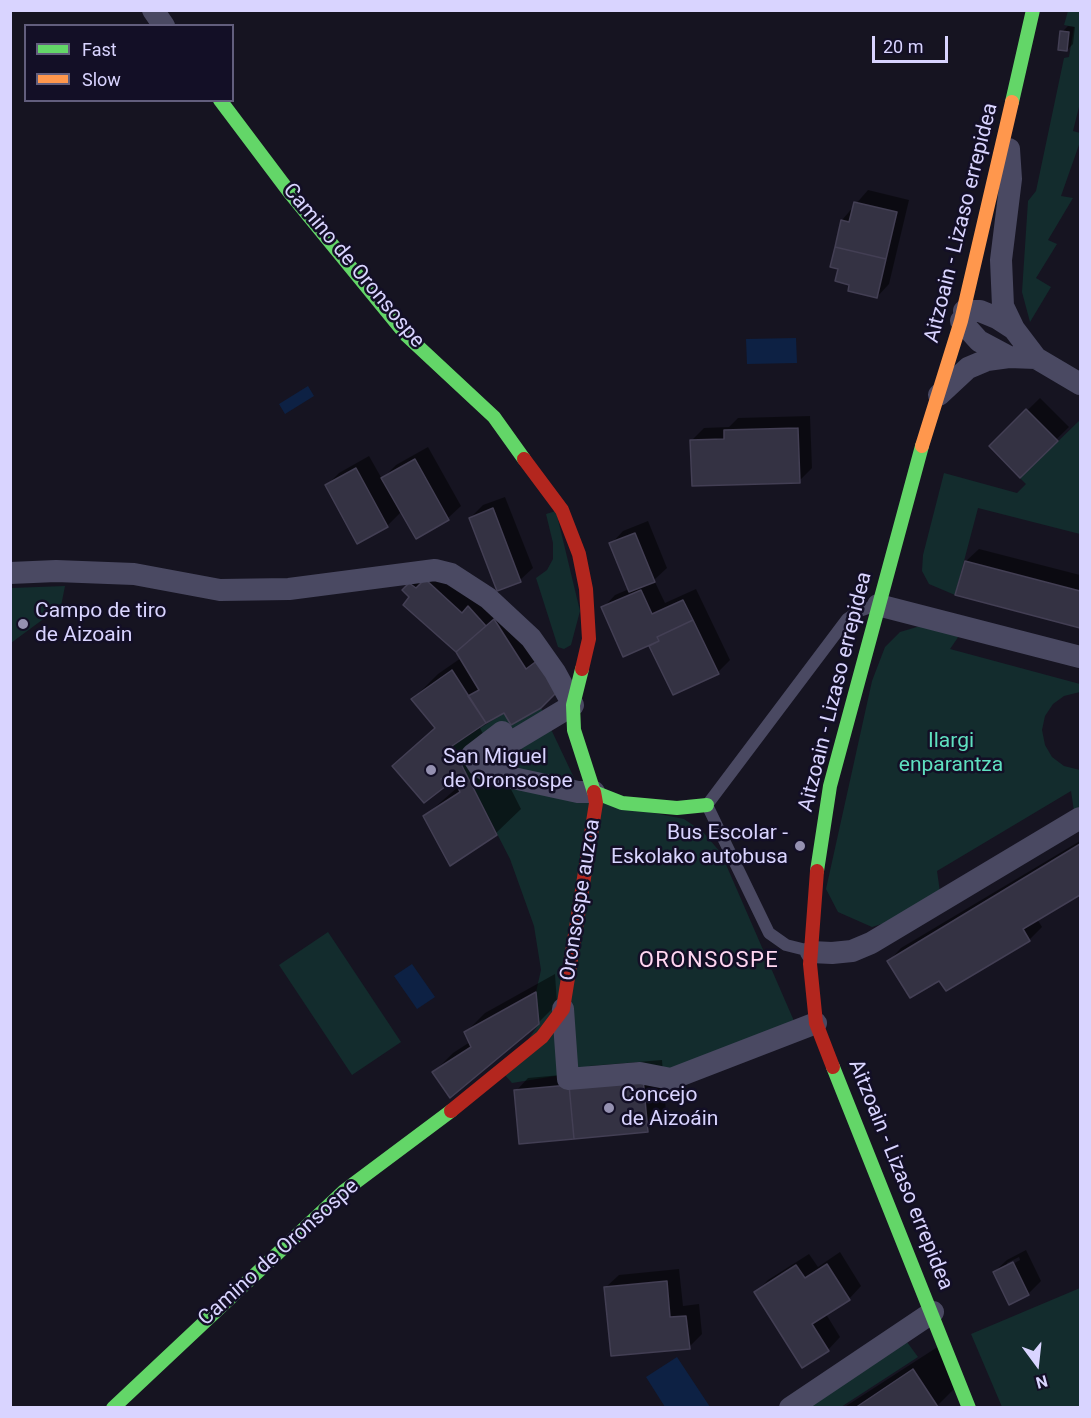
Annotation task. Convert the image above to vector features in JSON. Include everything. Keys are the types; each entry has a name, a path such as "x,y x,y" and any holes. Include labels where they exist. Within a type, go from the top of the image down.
{"street":[{"path":"153,10 163,24"},
{"name":"Aitzoain - Lizaso errepidea","path":"969,1407 816,1023 811,952 818,862 830,786 878,605 963,316 1034,10"},
{"name":"Camino de Oronsospe","path":"222,102 291,193 407,336 494,417 562,510 574,541"},
{"path":"1008,129 1011,179 1001,287 1003,306 1014,330 1036,358 1080,384"},
{"path":"1009,357 979,341 963,316 980,311 997,318 1014,330"},
{"path":"938,397 968,368 987,360 1009,357 1036,358"},
{"name":"Oronsospe auzoa","path":"574,541 586,589 589,639 573,705 574,730 596,803 586,853 563,1009 568,1079 640,1073 671,1079 816,1023"},
{"name":"Oronsospe auzoa","path":"10,573 56,571 134,574 220,590 289,589 435,570 451,574 488,598 531,638 555,672 573,705"},
{"path":"878,605 1080,657"},
{"name":"Oronsospe auzoa","path":"573,705 508,744 502,732 472,755 479,766 490,773 578,792 594,792 622,803 677,808 707,805"},
{"path":"811,952 852,951 871,943 1080,818"},
{"name":"Oronsospe auzoa","path":"454,1108 542,1037 563,1009"},
{"name":"Camino de Oronsospe","path":"113,1407 344,1191 454,1108"},
{"path":"790,1407 933,1312"}],"lane":[{"path":"811,952 786,945 769,933 707,805 847,619 859,611 878,605"}],"green space":[{"path":"1068,11 1080,11 1080,103 1073,131 1080,133 1080,142 1061,196 1073,198 1048,240 1057,244 1036,278 1051,287 1030,322 1022,292 1028,201 1036,191 1064,58 1069,57 1074,27 1064,25"},
{"path":"1080,420 1080,534 978,508 955,595 929,584 922,571 923,555 944,473 1017,493 1026,484 1020,478"},
{"path":"556,511 580,611 571,645 564,649 558,647 536,578 547,570 553,559 553,543 546,514"},
{"name":"Campo de tiro de Aizoain","path":"65,586 61,606 11,643 11,588"},
{"name":"Ilargi enparantza","path":"927,624 961,633 950,649 1080,684 1080,692 1064,696 1053,704 1045,716 1042,730 1045,745 1052,757 1064,766 1080,770 1080,807 1074,811 1071,791 937,871 940,892 891,921 872,927 838,912 826,889 872,681 885,647 900,632"},
{"path":"541,708 584,799 684,819 703,832 721,853 794,1021 680,1070 580,1072 512,1083 504,1074 539,1024 536,992 541,970 534,926 510,859 452,746 504,713 511,725"},
{"path":"328,932 401,1042 352,1075 279,965"},
{"path":"1080,1288 1080,1407 1002,1407 971,1334"},
{"path":"907,1342 918,1357 841,1407 807,1408"}],"water":[{"path":"796,338 797,363 747,364 746,339"},
{"path":"308,386 314,396 285,414 279,404"},
{"path":"412,964 435,997 417,1009 394,976"},
{"path":"677,1357 710,1407 665,1407 646,1377"}],"building":[{"path":"1060,31 1069,32 1067,51 1058,50"},
{"path":"854,202 897,212 886,259 835,247 841,220 849,222"},
{"path":"835,247 886,259 877,298 848,291 849,285 835,281 838,269 830,267"},
{"path":"1026,409 1058,441 1020,478 989,446"},
{"path":"798,428 800,483 692,486 690,440 724,439 724,430"},
{"path":"415,459 449,520 416,539 381,478"},
{"path":"356,468 388,527 357,544 325,485"},
{"path":"493,508 521,582 497,591 469,518"},
{"path":"635,533 655,582 629,592 609,543"},
{"path":"965,561 1080,591 1080,628 955,595"},
{"path":"425,579 462,613 468,606 486,626 456,652 403,605 409,597 402,590 409,583 416,588"},
{"path":"641,590 652,614 683,600 693,620 657,637 659,641 623,657 601,607"},
{"path":"494,619 526,669 538,660 556,693 541,708 511,725 504,713 486,723 468,696 479,690 456,652"},
{"path":"693,620 719,674 673,695 649,646 659,641 657,637"},
{"name":"San Miguel de Oronsospe","path":"452,670 486,723 452,746 497,835 450,866 423,816 460,792 452,774 441,779 446,786 424,803 392,766 435,728 411,699"},
{"path":"1080,844 1080,895 1023,929 1030,941 946,991 939,981 910,998 887,961"},
{"path":"536,992 539,1024 450,1098 432,1072 471,1047 464,1032"},
{"name":"Concejo de Aizoáin","path":"643,1078 648,1132 574,1139 569,1085"},
{"path":"569,1085 574,1139 519,1144 514,1090"},
{"path":"1013,1262 1029,1295 1009,1305 993,1272"},
{"path":"827,1264 850,1300 812,1324 829,1351 802,1368 754,1292 796,1265 805,1278"},
{"path":"667,1281 670,1317 686,1316 690,1349 611,1356 604,1287"},
{"path":"913,1369 938,1407 855,1408"}],"traffic: fast":[{"path":"1012,102 1033,10"},
{"path":"222,102 290,193 407,336 494,417 524,459"},
{"path":"817,871 830,786 922,446"},
{"path":"582,669 573,705 574,730 594,792 622,803 677,808 707,805"},
{"path":"833,1067 969,1408"},
{"path":"113,1408 344,1191 451,1111"}],"traffic: slow":[{"path":"922,446 961,321 1012,102"}],"traffic: jam":[{"path":"524,459 562,510 579,554 586,589 589,639 582,669"},
{"path":"451,1111 542,1037 563,1009 596,803 594,792"},
{"path":"817,871 810,964 816,1023 833,1067"}],"place":[{"name":"Campo de tiro de Aizoain","path":"23,624"},
{"name":"San Miguel de Oronsospe","path":"431,770"},
{"name":"Bus Escolar - Eskolako autobusa","path":"800,846"},
{"name":"Concejo de Aizoáin","path":"609,1108"}],"district":[{"name":"ORONSOSPE","path":"709,961"}]}
